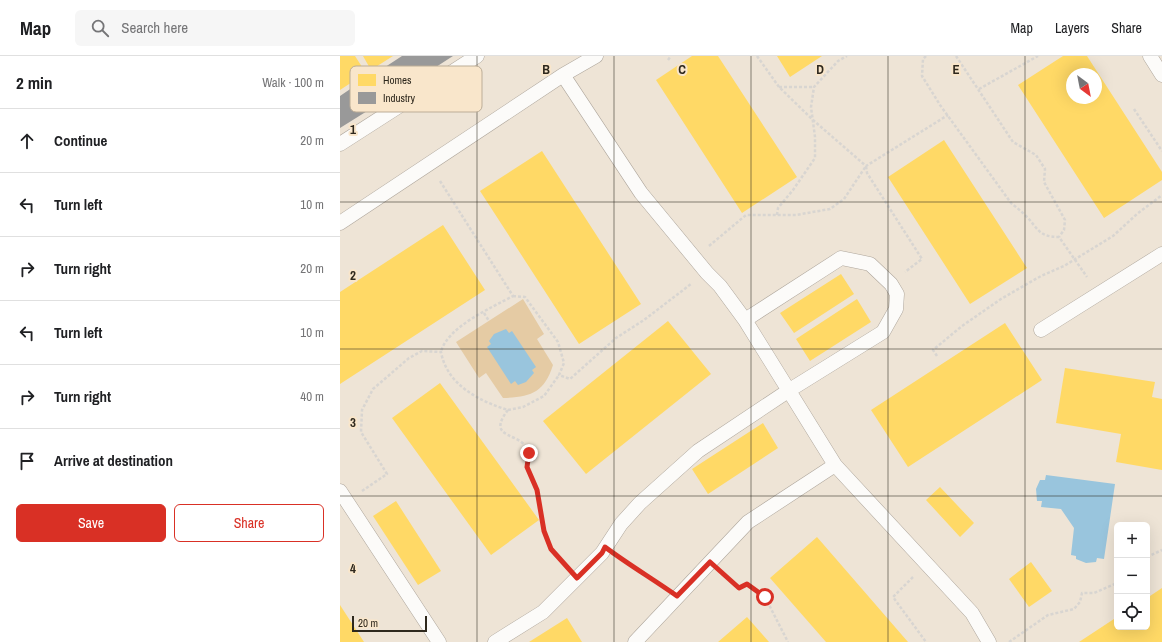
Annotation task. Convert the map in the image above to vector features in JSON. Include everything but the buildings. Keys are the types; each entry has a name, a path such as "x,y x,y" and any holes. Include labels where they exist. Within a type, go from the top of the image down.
{"lane":[{"path":"461,66 477,56"},
{"path":"340,223 563,75 596,56"},
{"path":"1150,56 1162,76"},
{"path":"563,75 641,193 694,258 720,286 745,320 834,465 972,613 989,642"},
{"path":"340,144 390,112"},
{"path":"1041,330 1162,254"},
{"path":"496,642 543,612 602,553 621,524 640,503 698,451 788,391 883,332 896,309 897,294 891,284 870,264 841,258 745,320"},
{"path":"636,642 677,596 748,522 834,465"},
{"path":"343,496 438,642"}],"path":[{"path":"668,60 671,56"},
{"path":"757,56 779,87 813,120 866,166 867,173 922,258 891,284"},
{"path":"777,215 778,208 793,190 815,158 811,107 814,87 838,61 847,56"},
{"path":"926,56 923,60 922,76 948,116 1011,204 1026,216 1038,232 1049,237 1059,237"},
{"path":"956,56 1013,142 1036,156 1045,169 1044,182 1065,220 1064,230 1059,237"},
{"path":"979,89 1038,56"},
{"path":"779,87 814,87"},
{"path":"1134,109 1162,151"},
{"path":"694,258 746,215 796,215 830,209 844,199 866,166 948,116"},
{"path":"429,164 512,296"},
{"path":"937,356 933,350 962,326 1000,299 1075,259 1113,236 1137,214 1162,195"},
{"path":"1059,237 1075,259"},
{"path":"559,375 570,379 616,338 644,320 707,273"},
{"path":"512,296 525,297 558,342 564,363 559,375 544,396 523,407 508,410 488,404 466,391 449,375 443,364 441,352 443,344 458,328 484,313 512,296"},
{"path":"484,313 489,321"},
{"path":"343,496 387,474 361,432 362,410 373,389 409,358 422,351 441,352"},
{"path":"508,410 500,424 502,431 526,446 529,453 527,467 537,490 544,531 551,549 577,578"},
{"path":"605,547 634,569 644,572 677,596"},
{"path":"1150,556 1162,550"},
{"path":"710,562 739,588 747,584 765,597 788,642"},
{"path":"926,642 894,597 927,564"},
{"path":"1009,642 1048,615 1074,609 1080,602 1082,593 1094,593 1114,584"}],"shaded area":[{"path":"523,299 544,334 537,339 553,365 545,382 535,392 529,395 503,398 486,373 479,378 456,342"}],"water":[{"path":"506,329 509,333 512,331 536,367 532,370 534,373 526,382 518,385 515,381 511,384 487,347 491,344 489,341 494,334"},
{"path":"1046,475 1115,484 1104,559 1097,558 1096,562 1086,563 1076,559 1076,556 1071,555 1074,528 1061,509 1041,507 1042,501 1037,501 1036,489 1040,480 1045,480"}],"route":[{"path":"529,453 527,467 537,490 544,531 551,549 577,578 602,553 605,547 634,569 644,572 677,596 710,562 739,588 747,584 765,597"}]}
